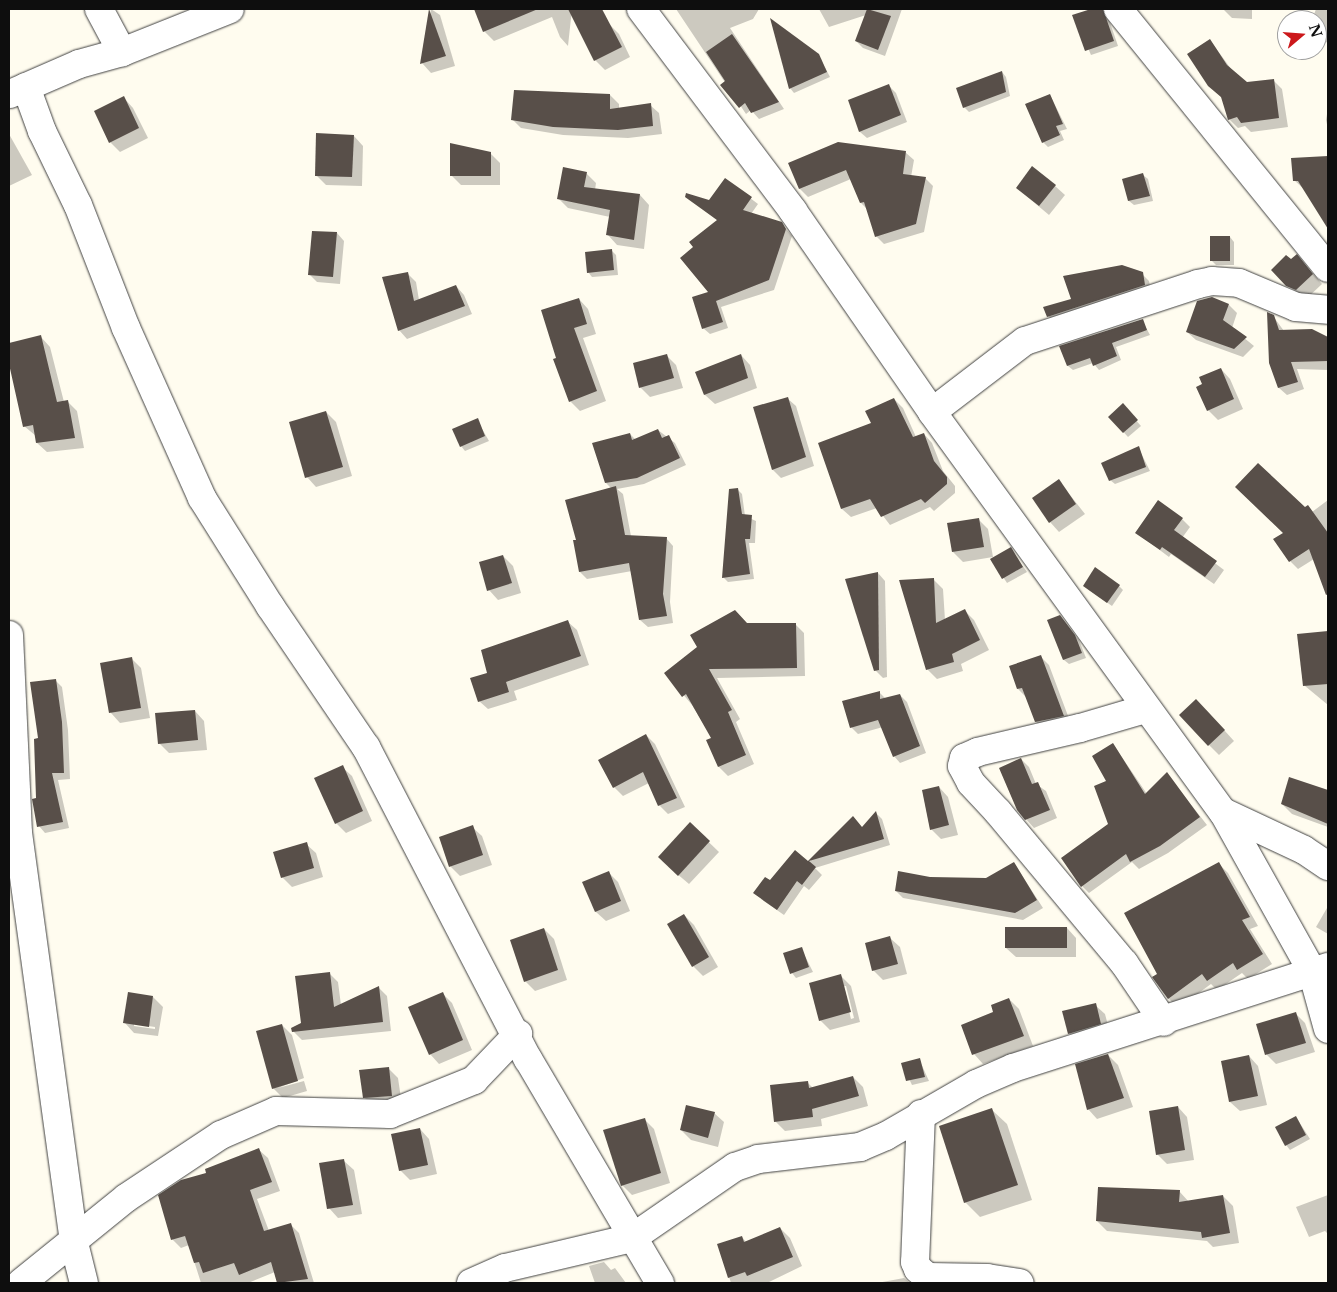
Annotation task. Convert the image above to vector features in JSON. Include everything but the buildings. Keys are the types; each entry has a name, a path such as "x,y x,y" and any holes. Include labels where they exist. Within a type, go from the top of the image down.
{"street":[{"path":"99,9 122,52"},
{"path":"230,9 122,52 79,64 17,91 42,131 78,205 126,328 202,498 270,606 366,747 435,884 518,1034 528,1059 660,1283"},
{"path":"641,9 793,211 932,412 1145,709 1223,812 1320,969 1328,1029"},
{"path":"1118,9 1328,268"},
{"path":"932,412 1025,341 1198,284 1212,281 1239,283 1296,307 1328,310"},
{"path":"9,635 18,833 74,1242 84,1283"},
{"path":"1145,709 1080,728 978,752 964,758 962,766 971,783 998,812 1124,963 1164,1022"},
{"path":"1223,812 1304,850 1328,866"},
{"path":"471,1283 505,1268 632,1238 735,1167 758,1158 860,1147 886,1136 922,1114 1013,1068 1164,1022 1320,969"},
{"path":"21,1283 126,1198 221,1135 276,1111 390,1114 474,1080 518,1034"},
{"path":"922,1114 915,1262 918,1269 928,1277 987,1278 1020,1283"}]}
